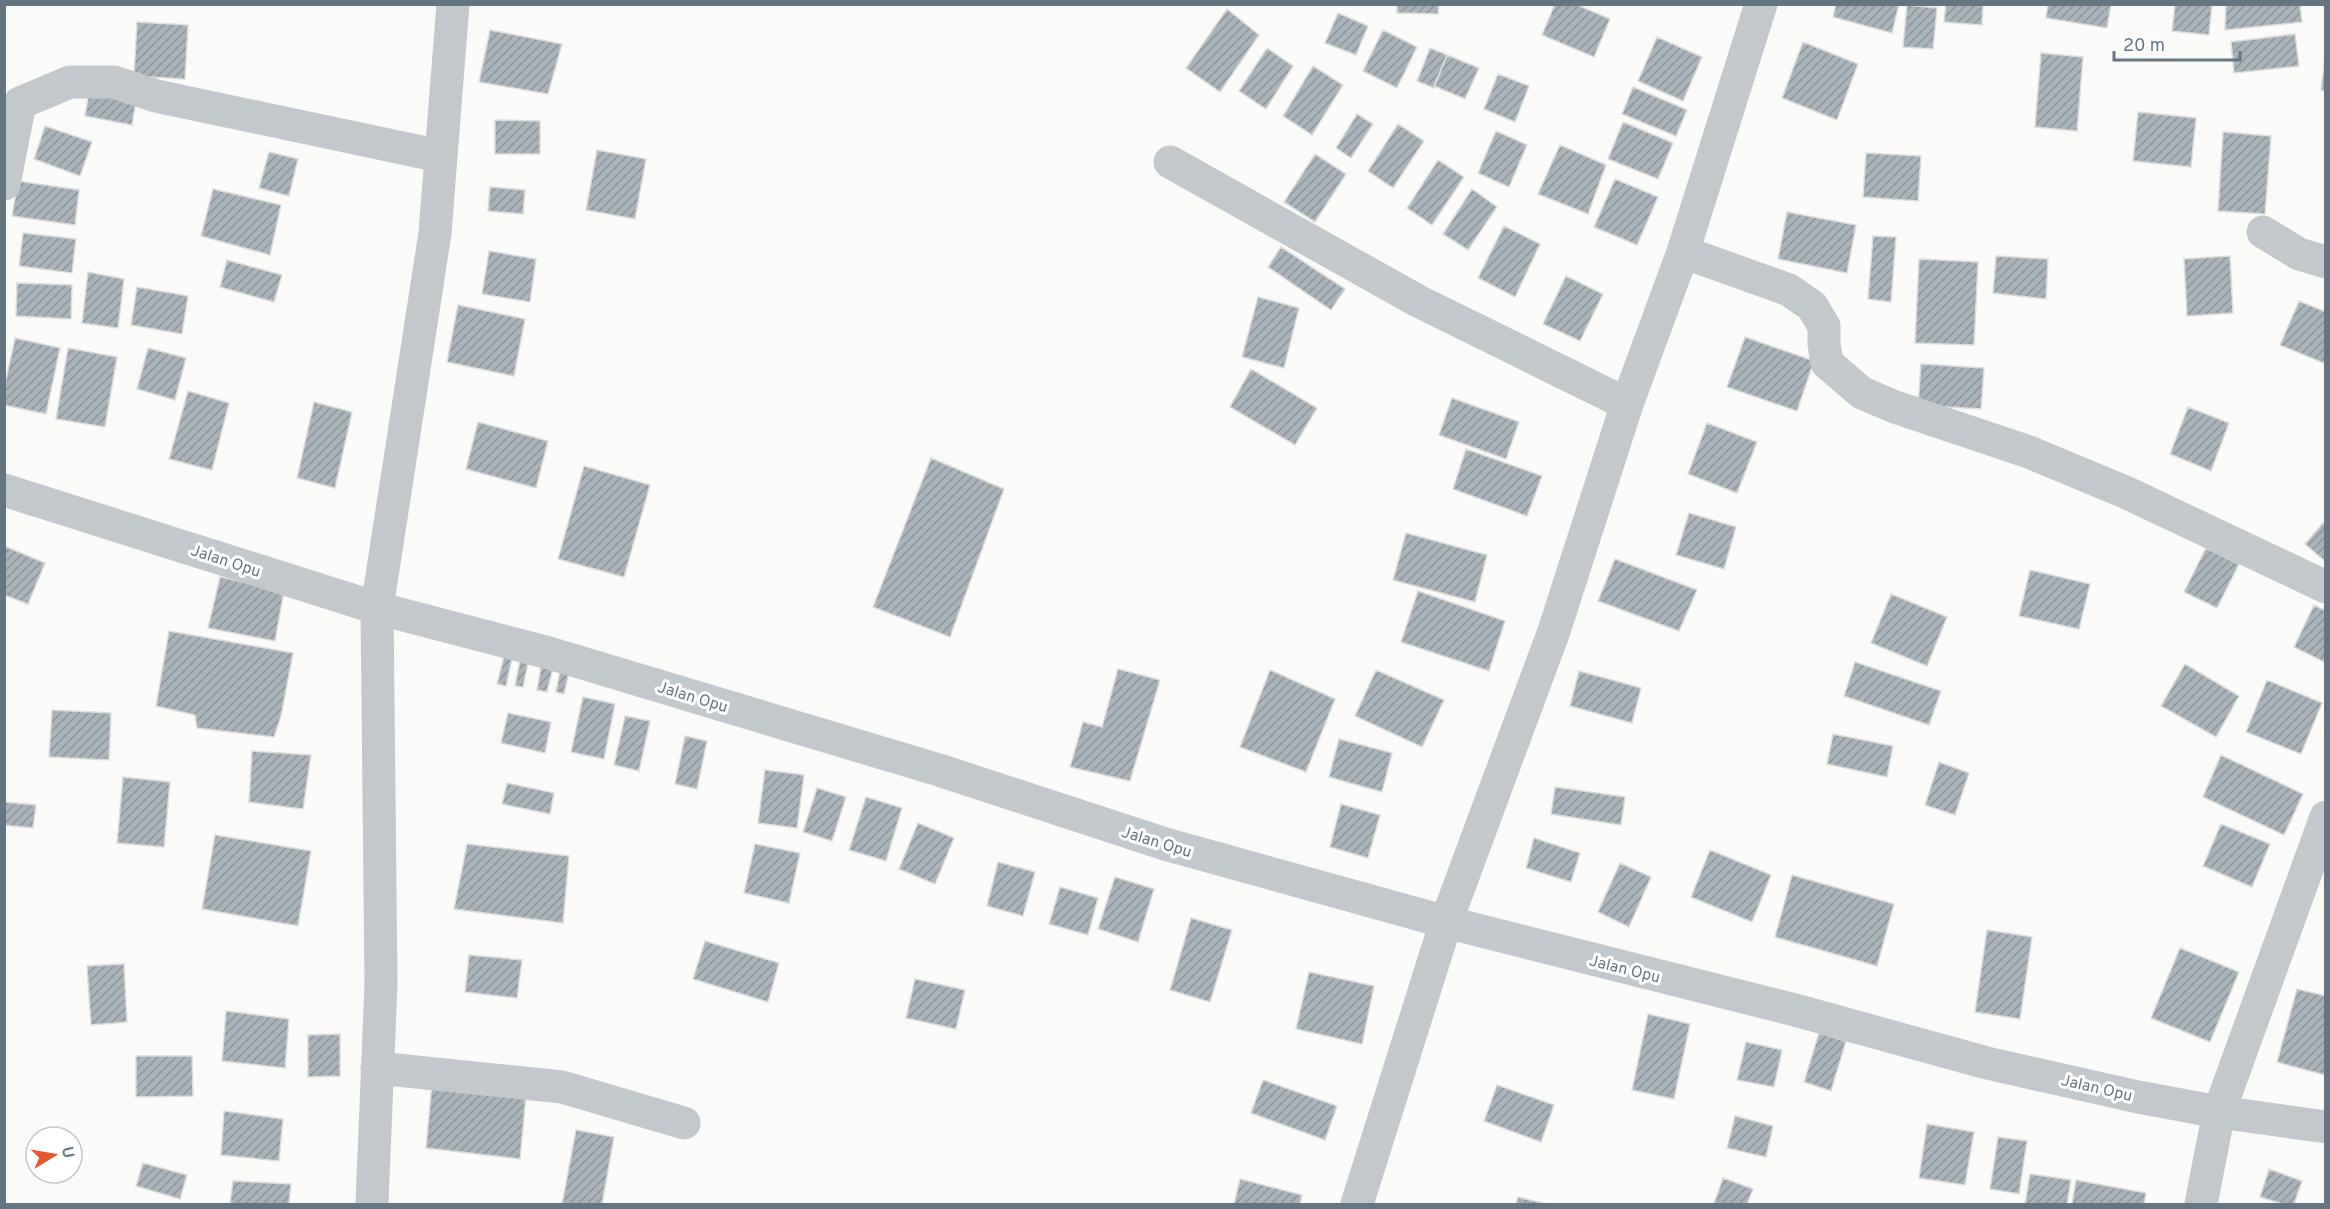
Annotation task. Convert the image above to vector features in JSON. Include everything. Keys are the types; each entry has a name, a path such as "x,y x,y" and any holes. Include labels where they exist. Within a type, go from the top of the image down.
{"street":[{"path":"372,1204 381,984 377,608 435,233 453,4"},
{"path":"1357,1204 1446,922 1554,631 1627,404 1683,252 1761,4"},
{"path":"4,184 20,103 70,82 114,82 156,96 440,156"},
{"path":"1170,162 1418,300 1627,404"},
{"path":"2263,232 2299,254 2325,262"},
{"path":"1683,252 1789,290 1812,306 1824,326 1827,363 1862,393 1895,407 2029,452 2125,492 2325,587"},
{"name":"Jalan Opu","path":"4,490 377,608 560,657 939,770 1165,844 1446,922 1795,1010 1987,1063 2218,1112 2325,1126"},
{"path":"2201,1204 2218,1112 2325,817"},
{"path":"377,1068 562,1088 684,1123"}],"building":[{"path":"1397,4 1439,4 1438,14 1397,13"},
{"path":"1555,4 1575,4 1610,19 1594,57 1542,35"},
{"path":"1836,4 1899,4 1892,33 1833,17"},
{"path":"1946,4 1983,4 1982,25 1944,22"},
{"path":"2048,4 2111,4 2107,28 2046,18"},
{"path":"2175,4 2212,4 2209,35 2172,31"},
{"path":"2226,4 2300,4 2302,22 2225,30"},
{"path":"1907,5 1937,8 1933,49 1903,47"},
{"path":"1227,9 1259,35 1220,92 1186,68"},
{"path":"1338,13 1368,26 1356,55 1325,43"},
{"path":"137,22 188,25 185,79 134,76"},
{"path":"490,30 562,44 548,94 479,82"},
{"path":"1383,30 1417,47 1397,88 1363,71"},
{"path":"2295,34 2299,66 2234,73 2231,42"},
{"path":"1657,37 1702,57 1683,101 1638,81"},
{"path":"1803,42 1858,64 1837,120 1782,98"},
{"path":"1267,48 1293,66 1266,109 1239,91"},
{"path":"1430,48 1447,55 1434,88 1417,81"},
{"path":"2326,48 2326,91 2321,90"},
{"path":"2041,53 2083,57 2077,131 2035,127"},
{"path":"1447,55 1479,68 1465,99 1434,86"},
{"path":"1313,66 1343,85 1312,135 1283,116"},
{"path":"1498,74 1529,86 1515,122 1484,109"},
{"path":"1633,87 1687,110 1676,136 1622,114"},
{"path":"89,92 136,101 132,125 85,116"},
{"path":"2138,112 2196,118 2191,167 2133,161"},
{"path":"1357,114 1373,124 1351,158 1336,148"},
{"path":"495,120 540,121 540,154 495,154"},
{"path":"1623,122 1673,143 1658,179 1608,159"},
{"path":"1398,124 1424,141 1393,188 1368,171"},
{"path":"45,126 92,142 80,176 34,159"},
{"path":"1496,131 1527,145 1509,187 1478,173"},
{"path":"2223,132 2271,136 2265,214 2218,211"},
{"path":"1560,145 1606,165 1588,214 1538,194"},
{"path":"597,150 646,159 635,219 586,210"},
{"path":"269,152 298,159 289,196 259,188"},
{"path":"1866,153 1921,156 1918,201 1863,197"},
{"path":"1315,154 1346,174 1315,222 1284,202"},
{"path":"1438,160 1464,177 1432,225 1407,208"},
{"path":"1615,179 1658,197 1637,245 1594,227"},
{"path":"18,181 79,190 75,225 12,216"},
{"path":"490,187 525,190 523,214 488,211"},
{"path":"213,189 281,205 270,255 201,236"},
{"path":"1472,189 1497,207 1468,250 1443,234"},
{"path":"1787,212 1856,225 1847,273 1778,259"},
{"path":"1504,226 1540,244 1515,297 1478,278"},
{"path":"23,233 76,239 72,273 19,266"},
{"path":"1873,236 1896,237 1891,302 1868,299"},
{"path":"1281,247 1345,289 1331,310 1268,267"},
{"path":"489,251 536,259 530,302 482,294"},
{"path":"1996,256 2048,259 2046,299 1993,293"},
{"path":"2230,256 2233,313 2187,316 2184,259"},
{"path":"1919,259 1978,262 1974,345 1915,343"},
{"path":"227,260 282,275 274,302 220,287"},
{"path":"88,272 124,279 118,328 82,323"},
{"path":"1566,276 1603,294 1580,341 1543,324"},
{"path":"17,283 72,285 71,319 16,316"},
{"path":"137,287 188,296 182,334 131,325"},
{"path":"1258,297 1299,308 1284,368 1242,357"},
{"path":"2299,301 2326,312 2326,364 2280,345"},
{"path":"458,305 525,319 514,376 447,362"},
{"path":"1745,337 1814,361 1797,411 1727,387"},
{"path":"15,338 60,348 46,414 4,405 4,389"},
{"path":"68,348 117,357 105,427 56,419"},
{"path":"148,348 186,358 175,400 137,389"},
{"path":"1921,364 1984,368 1981,409 1918,405"},
{"path":"1251,369 1317,408 1295,445 1230,407"},
{"path":"188,391 229,403 212,470 169,459"},
{"path":"1452,398 1519,422 1506,459 1439,435"},
{"path":"314,402 352,412 335,488 297,478"},
{"path":"2188,407 2229,423 2211,471 2170,454"},
{"path":"478,422 548,441 536,488 466,469"},
{"path":"1707,423 1757,442 1737,493 1688,474"},
{"path":"1466,449 1542,476 1527,516 1453,489"},
{"path":"931,458 1004,489 950,637 873,607"},
{"path":"584,466 650,485 624,577 558,559"},
{"path":"1689,513 1736,527 1724,569 1676,555"},
{"path":"2323,523 2326,525 2326,562 2305,544"},
{"path":"1406,533 1487,555 1475,602 1393,580"},
{"path":"4,546 45,563 28,604 4,595"},
{"path":"2206,548 2239,564 2217,608 2184,592"},
{"path":"1615,559 1697,590 1679,631 1598,601"},
{"path":"2030,570 2090,584 2079,629 2019,616"},
{"path":"220,577 284,591 275,641 208,628"},
{"path":"1418,591 1505,621 1489,671 1401,642"},
{"path":"1891,594 1947,617 1927,666 1871,643"},
{"path":"2314,605 2326,611 2326,663 2294,647"},
{"path":"169,631 293,653 281,716 274,737 197,728 195,715 156,706"},
{"path":"504,656 512,658 506,686 497,684"},
{"path":"520,661 528,663 523,687 515,686"},
{"path":"542,661 554,664 547,692 537,690"},
{"path":"1855,662 1941,691 1929,725 1844,696"},
{"path":"2185,664 2239,696 2216,737 2161,706"},
{"path":"561,666 570,668 564,694 556,692"},
{"path":"1118,669 1160,680 1130,781 1070,767 1083,722 1102,727"},
{"path":"1270,670 1335,699 1306,772 1240,747"},
{"path":"1376,670 1444,700 1422,747 1355,716"},
{"path":"1579,671 1641,688 1632,723 1570,706"},
{"path":"2267,680 2322,703 2301,754 2246,732"},
{"path":"583,697 615,704 604,759 571,752"},
{"path":"52,710 111,713 109,760 49,757"},
{"path":"508,713 551,722 545,753 501,743"},
{"path":"625,716 650,721 639,771 614,765"},
{"path":"1833,734 1893,746 1887,777 1827,764"},
{"path":"685,736 707,741 697,789 675,784"},
{"path":"1339,739 1392,753 1382,792 1329,777"},
{"path":"252,751 311,755 303,809 249,802"},
{"path":"2221,755 2303,794 2284,835 2203,797"},
{"path":"1939,762 1969,773 1955,815 1925,805"},
{"path":"765,770 804,775 797,828 758,823"},
{"path":"123,777 170,782 164,847 117,843"},
{"path":"507,783 554,793 550,814 502,804"},
{"path":"1555,787 1625,797 1621,825 1551,814"},
{"path":"817,788 846,797 832,841 803,832"},
{"path":"866,797 902,808 886,861 849,850"},
{"path":"4,802 36,805 33,828 4,825"},
{"path":"1341,804 1380,815 1368,858 1330,847"},
{"path":"918,823 954,838 935,884 899,869"},
{"path":"2221,824 2270,844 2252,887 2203,866"},
{"path":"215,835 311,851 298,926 202,909"},
{"path":"1534,838 1580,853 1571,882 1526,868"},
{"path":"467,844 569,856 563,923 454,909"},
{"path":"755,844 800,853 789,903 744,893"},
{"path":"1710,850 1771,875 1752,922 1691,897"},
{"path":"998,862 1035,872 1023,916 987,906"},
{"path":"1620,863 1651,877 1629,927 1598,912"},
{"path":"1792,875 1894,904 1877,966 1775,937"},
{"path":"1115,877 1154,889 1138,942 1098,929"},
{"path":"1060,887 1098,898 1088,935 1049,924"},
{"path":"1191,918 1232,930 1210,1002 1170,990"},
{"path":"1987,930 2032,937 2020,1019 1975,1012"},
{"path":"705,941 779,963 768,1002 693,979"},
{"path":"2180,948 2239,972 2210,1042 2151,1018"},
{"path":"469,955 522,960 517,998 465,992"},
{"path":"124,964 127,1022 91,1025 87,966"},
{"path":"1309,972 1374,986 1362,1044 1296,1029"},
{"path":"915,979 965,990 956,1029 906,1018"},
{"path":"2297,989 2326,996 2325,1075 2277,1062"},
{"path":"226,1011 289,1019 285,1068 222,1061"},
{"path":"1648,1014 1690,1024 1674,1099 1632,1090"},
{"path":"1819,1033 1846,1041 1831,1091 1804,1082"},
{"path":"340,1034 340,1076 308,1077 308,1035"},
{"path":"1746,1042 1782,1050 1774,1087 1737,1080"},
{"path":"136,1056 192,1056 193,1096 136,1097"},
{"path":"1263,1080 1337,1106 1325,1140 1251,1113"},
{"path":"432,1083 526,1096 520,1159 426,1148"},
{"path":"1497,1085 1554,1105 1541,1142 1484,1121"},
{"path":"224,1111 283,1119 279,1161 221,1155"},
{"path":"1735,1116 1773,1126 1766,1157 1727,1148"},
{"path":"1927,1124 1974,1132 1965,1185 1919,1178"},
{"path":"576,1130 614,1137 602,1204 562,1204"},
{"path":"1998,1137 2027,1141 2019,1194 1990,1189"},
{"path":"143,1163 187,1175 180,1199 136,1186"},
{"path":"2269,1169 2302,1181 2294,1204 2283,1204 2260,1197"},
{"path":"2030,1174 2071,1180 2067,1204 2025,1204"},
{"path":"1723,1178 1753,1189 1747,1204 1714,1204"},
{"path":"1240,1179 1302,1195 1300,1204 1234,1204"},
{"path":"2076,1180 2146,1193 2144,1204 2072,1204"},
{"path":"233,1181 291,1184 289,1204 230,1204"},
{"path":"1518,1197 1547,1204 1516,1204"}]}
